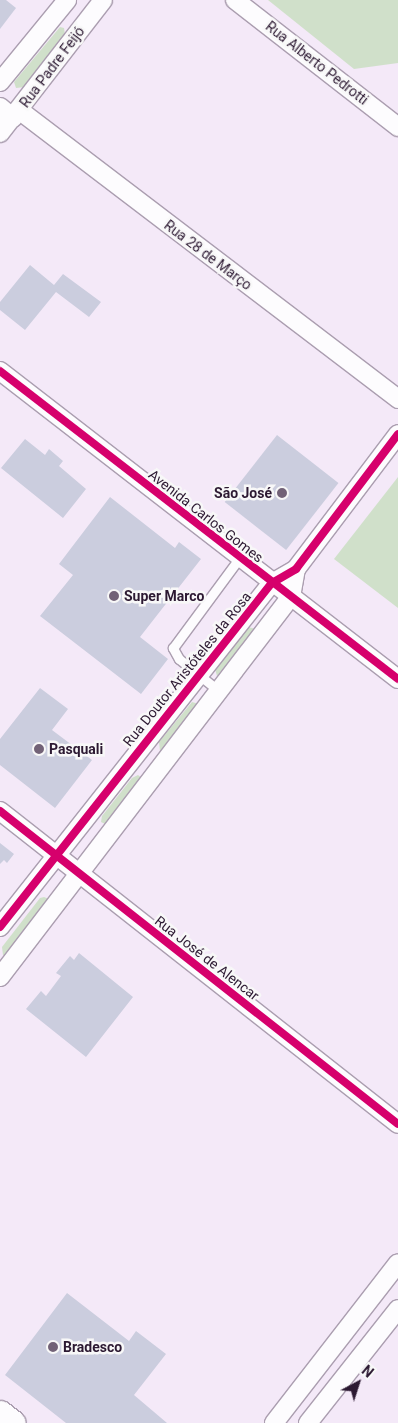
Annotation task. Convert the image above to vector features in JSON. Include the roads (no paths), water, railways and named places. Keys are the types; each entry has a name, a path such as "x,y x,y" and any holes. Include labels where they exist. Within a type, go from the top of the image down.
{"main road":[{"path":"0,1413 13,1423"}],"street":[{"name":"Rua Padre Feijó","path":"0,134 10,112 103,0"},
{"name":"Rua Alberto Pedrotti","path":"236,0 398,127"},
{"name":"Rua Padre Feijó","path":"0,82 64,4"},
{"path":"64,4 84,25"},
{"name":"Rua 28 de Março","path":"10,112 398,399"},
{"name":"Avenida Carlos Gomes","path":"0,372 398,679"},
{"name":"Rua Doutor Aristóteles da Rosa","path":"0,927 55,854 272,582 296,569 398,434"},
{"name":"Rua Doutor Aristóteles da Rosa","path":"0,978 291,597 296,569"},
{"name":"Rua José de Alencar","path":"0,812 398,1124"},
{"path":"274,1423 398,1263"},
{"path":"308,1423 398,1309"},
{"path":"319,1365 340,1382"}],"lane":[{"path":"219,691 179,659 173,648 240,557"}],"place":[{"name":"São José","path":"282,493"},
{"name":"Super Marco","path":"114,596"},
{"name":"Pasquali","path":"39,749"},
{"name":"Bradesco","path":"53,1347"}]}
